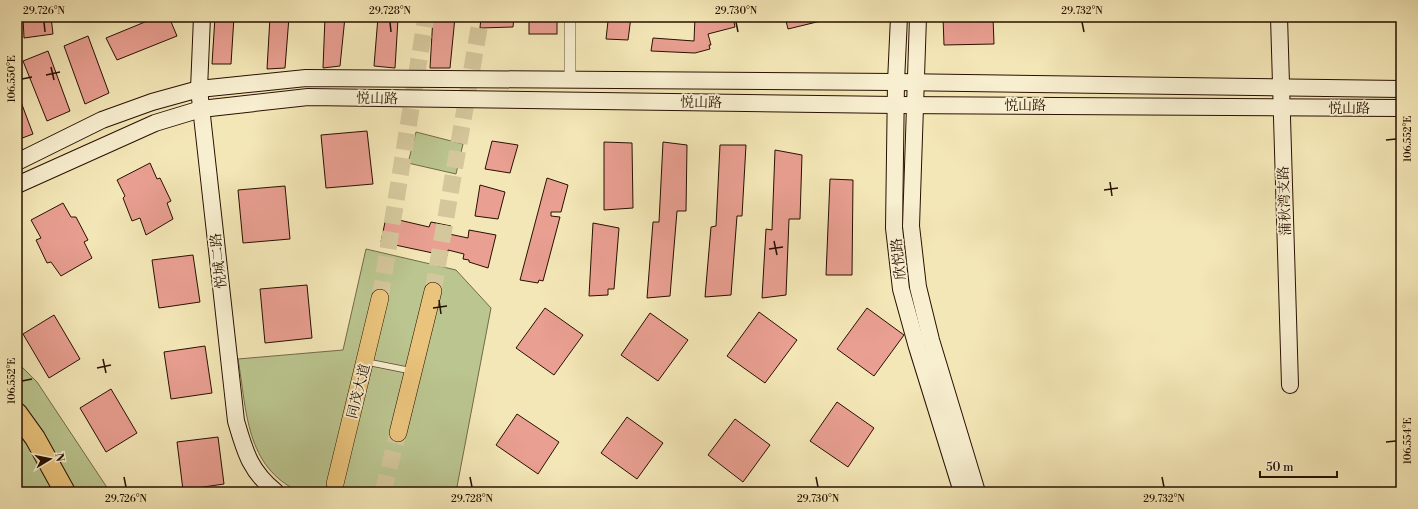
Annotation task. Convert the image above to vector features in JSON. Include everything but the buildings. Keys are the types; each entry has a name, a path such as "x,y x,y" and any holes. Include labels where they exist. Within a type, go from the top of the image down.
{"highway":[{"path":"17,414 35,438 48,473 52,492"},
{"path":"17,435 65,492"}],"main road":[{"name":"悦城二路","path":"202,17 199,89 236,422 247,458 266,484 276,492"},
{"name":"欣悦路","path":"899,17 896,82 894,228 901,289 917,347 962,492"},
{"name":"欣悦路","path":"918,17 912,226 918,287 931,340 977,492"},
{"name":"蒲秋湾支路","path":"1279,17 1290,385"},
{"name":"悦山路","path":"17,162 102,120 152,102 199,89 306,78 915,82 1401,89"},
{"name":"悦山路","path":"17,185 155,123 201,109 308,97 896,105 1401,108"},
{"path":"398,433 433,291"},
{"name":"同茂大道","path":"335,484 380,298"}],"street":[{"path":"570,17 570,80"}],"lane":[{"path":"365,362 414,372"}],"green space":[{"path":"416,132 463,144 456,174 408,163"},
{"path":"366,249 456,270 491,308 456,492 300,492 282,481 268,468 259,453 252,436 247,417 238,359 343,350"},
{"path":"17,362 37,382 110,492 17,492"}],"tunnel":[{"path":"380,298 426,17"},
{"path":"433,291 481,17"},
{"path":"383,492 398,433"}]}
